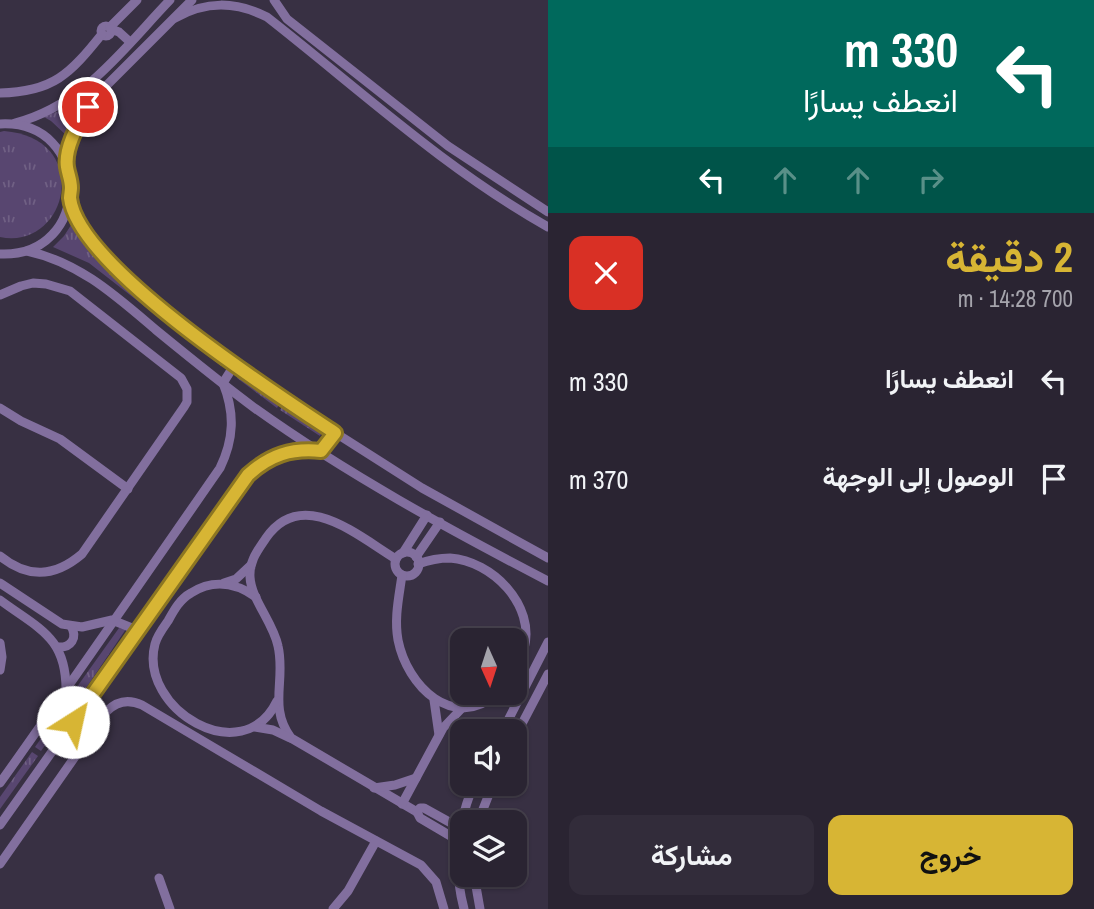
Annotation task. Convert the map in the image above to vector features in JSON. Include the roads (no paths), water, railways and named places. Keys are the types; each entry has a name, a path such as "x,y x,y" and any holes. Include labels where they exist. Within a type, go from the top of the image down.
{"street":[{"path":"0,93 33,90 63,76 76,66 137,0"},
{"path":"11,124 44,113 74,97 88,86 170,0"},
{"path":"66,165 74,135 97,95 192,0"},
{"path":"274,0 287,19 448,146 548,212"},
{"path":"175,18 189,10 221,4 244,8 267,17 437,154 489,191 548,227"},
{"path":"107,32 119,32 130,42"},
{"path":"107,32 120,53"},
{"path":"0,124 23,126 45,137 54,145 70,176 70,200 62,221 47,239 27,251"},
{"path":"70,200 89,237 116,270 201,340 335,433 422,488 548,558"},
{"path":"0,254 27,251 60,261 100,283 253,407 427,515 548,581"},
{"path":"0,295 33,284 46,284 70,291 185,383 188,395 184,407 82,554 62,568 38,573 14,568 0,556"},
{"path":"223,383 235,364"},
{"path":"0,783 66,692 226,455 232,411 223,383"},
{"path":"0,408 60,439 128,489"},
{"path":"321,451 335,433"},
{"path":"0,825 248,475 261,463 290,451 321,451"},
{"path":"291,738 281,721 277,701 281,672 278,648 272,626 252,588 251,565 255,554 277,525 286,519 306,514 327,518 399,556 409,552 417,560 458,560 481,568 500,581 515,599 525,628"},
{"path":"427,515 399,556 395,569 402,575 412,575 417,570 417,560 440,522"},
{"path":"251,565 236,579 197,589 178,604 156,640 154,671 161,690 174,707 204,727 224,733 255,727 268,716 277,701"},
{"path":"402,575 396,618 398,640 406,665 434,700 439,737"},
{"path":"0,583 53,620 71,626 93,626 113,620 137,630"},
{"path":"221,584 240,588 257,598"},
{"path":"0,600 46,634 58,647 66,670 66,692"},
{"path":"58,647 66,647 72,642 74,634 71,626"},
{"path":"509,719 548,642"},
{"path":"0,643 0,670"},
{"path":"524,719 548,674"},
{"path":"66,692 86,703"},
{"path":"434,700 453,706 471,705"},
{"path":"0,864 107,711 124,702 142,705 427,870 436,882 444,909"},
{"path":"402,804 449,721 463,707"},
{"path":"255,727 273,730 291,738 416,812 420,818 450,836"},
{"path":"374,788 396,785 416,778"},
{"path":"416,812 424,808 450,822"},
{"path":"333,909 348,891 376,841"},
{"path":"159,878 170,909"},
{"path":"460,887 464,909"},
{"path":"476,887 480,909"}]}
